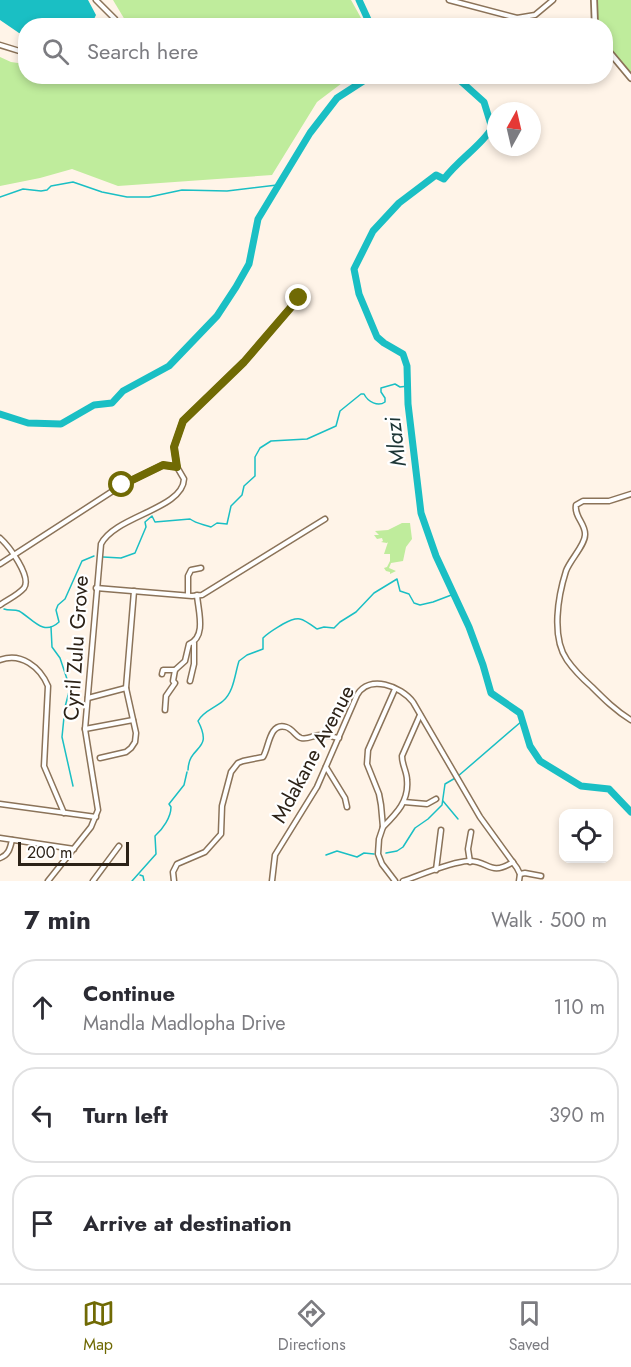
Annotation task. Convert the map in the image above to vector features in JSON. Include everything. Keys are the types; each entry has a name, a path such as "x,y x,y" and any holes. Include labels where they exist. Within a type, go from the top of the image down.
{"street":[{"path":"96,0 114,18"},
{"path":"449,0 517,18 535,15 553,0"},
{"path":"543,0 548,5"},
{"path":"594,0 595,18"},
{"path":"0,45 18,51"},
{"path":"613,56 631,78"},
{"name":"Cyril Zulu Grove","path":"96,817 97,797 85,729 96,588 104,538 113,530 179,493 184,479 177,467 174,447 183,421 251,354 299,298"},
{"path":"0,564 122,485 163,465 177,467"},
{"path":"631,494 609,501 583,501 577,504 576,514 584,529 585,537 567,569 559,594 558,607 559,642 567,661 609,704 631,720"},
{"path":"96,588 197,596 326,519"},
{"path":"0,538 14,555 26,576 26,585 22,590 0,605"},
{"path":"188,595 188,576 191,570 201,568"},
{"path":"100,758 131,748 136,738 126,688 134,591"},
{"path":"165,710 165,696 175,683 173,681 175,670 185,661 189,644 199,636 197,596"},
{"path":"190,681 194,664 194,642"},
{"path":"0,660 11,657 29,662 42,675 48,686 44,766 64,813"},
{"path":"162,674 165,669 175,670"},
{"name":"Mdakane Avenue","path":"272,881 275,855 317,787 362,688 374,683 395,689"},
{"path":"88,698 126,688"},
{"path":"395,881 382,864 378,854 383,827 380,799 368,769 367,755 395,689 408,695 480,818 513,862 520,874 519,881"},
{"path":"383,827 404,802 408,780 402,756 420,715"},
{"path":"85,729 133,720"},
{"path":"174,881 173,872 177,864 205,852 221,834 222,806 234,767 243,761 263,757 275,730 280,726 287,727 303,738 320,735 339,738"},
{"path":"326,767 345,798 347,807"},
{"path":"404,802 427,804 436,799"},
{"path":"0,804 96,817 48,881"},
{"path":"436,870 441,830"},
{"path":"470,862 468,849 471,832"},
{"path":"0,838 74,849"},
{"path":"0,858 6,856 12,840"},
{"path":"93,881 119,846"},
{"path":"403,881 470,862 500,869 513,862"},
{"path":"520,874 541,876"}],"green space":[{"path":"113,0 351,0 361,18 124,18"},
{"path":"594,0 631,0 631,78 613,56 613,18 595,18"},
{"path":"0,57 18,63 18,84 341,84 317,102 272,175 118,186 72,169 0,186"},
{"path":"402,523 410,523 412,539 406,547 403,561 391,563 389,568 396,571 390,574 384,568 390,561 390,554 384,554 388,542 381,542 382,538 377,539 374,535 379,535 375,531 388,530"}],"water":[{"path":"0,0 88,0 96,15 94,18 18,18 18,32 0,20"}],"waterway":[{"path":"359,0 367,18"},
{"name":"Mlazi","path":"0,414 28,423 61,424 94,405 112,403 123,391 169,366 217,316 236,287 249,264 258,219 310,133 337,98 359,84"},
{"name":"Mlazi","path":"464,84 484,102 492,128 444,179 436,175 399,203 373,231 354,269 359,294 377,337 403,354 407,366 408,404 421,513 436,556 469,627 491,693 520,713 530,746 540,761 581,786 609,789 631,812"},
{"path":"0,197 23,189 41,191 51,186 73,182 102,192 127,197 149,197 182,190 227,191 277,185"},
{"path":"103,557 121,558 135,553 146,527 145,522 152,516 155,522 190,519 211,527 217,523 227,524 231,506 242,495 244,486 255,476 255,457 260,448 271,441 307,439 336,426 340,411 361,394 379,404 385,402 381,388 395,384 400,387 408,386"},
{"path":"4,609 19,611 43,627 53,626 59,622 56,610 58,605 65,599 82,561 94,556"},
{"path":"188,770 192,756 202,743 202,731 198,721 227,697 232,688 239,661 263,649 263,638 272,631 288,621 297,619 304,620 317,629 334,628 356,612 374,593 397,579 400,591 409,594 414,603 420,605 454,594"},
{"path":"51,627 52,647 60,658 70,688 65,707 62,737 73,786"},
{"path":"386,853 403,847 415,828 442,805 445,784 457,777 522,721"},
{"path":"132,881 156,854 155,836 168,819 171,811 169,804 184,785 187,772"},
{"path":"443,801 458,819"},
{"path":"326,855 337,851 357,857 364,853 374,854"},
{"path":"140,875 143,876 144,881"}],"route":[{"path":"122,485 163,465 177,467 174,447 183,421 244,362 299,298"}]}
